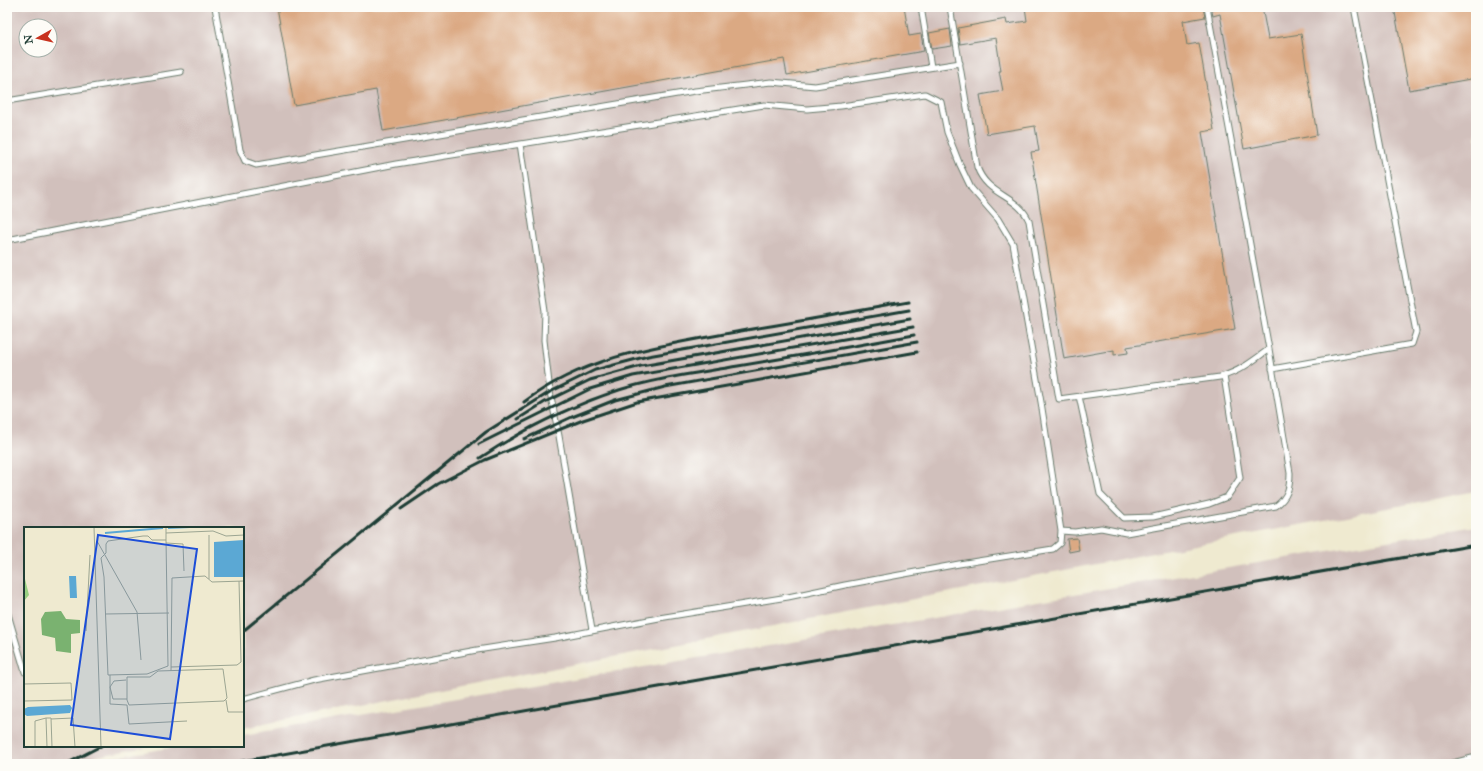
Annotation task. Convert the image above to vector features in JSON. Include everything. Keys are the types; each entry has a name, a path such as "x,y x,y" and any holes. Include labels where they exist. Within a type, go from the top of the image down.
{"lane":[{"path":"215,7 240,150 245,161 256,165 695,91 771,82 815,86 960,63"},
{"path":"921,7 931,67"},
{"path":"950,7 977,167 980,176 991,188 1022,209 1029,221 1059,398 1233,374 1269,350"},
{"path":"1061,531 1075,532 1101,528 1126,533 1276,506 1283,501 1288,493 1290,473 1208,7"},
{"path":"1272,368 1412,344 1416,332 1354,7"},
{"path":"7,101 181,72"},
{"path":"7,240 396,164 764,105 807,109 841,106 925,94 941,102 946,132 971,188 998,219 1013,244 1041,402 1061,531 1060,543 1053,549 958,564 788,597 592,630 314,680 244,699"},
{"path":"520,144 546,311 544,340 550,392 561,444 592,630"},
{"path":"1079,396 1100,494 1124,518 1153,517 1209,504 1227,497 1240,478 1224,376"},
{"path":"7,611 24,669"},
{"path":"1449,764 1476,758"}],"shaded area":[{"path":"7,7 1476,7 1476,491 244,728 244,527 24,527 24,747 146,747 57,764 7,764"},
{"path":"1476,526 1476,764 74,764 174,747 244,747 244,735"}],"building":[{"path":"277,7 904,7 909,36 921,34 924,51 787,75 784,59 383,131 376,90 294,105"},
{"path":"1025,7 1203,7 1205,17 1183,21 1187,45 1199,43 1214,130 1202,132 1235,329 1127,347 1128,353 1114,355 1114,350 1064,359 1031,152 1039,151 1035,126 987,134 980,95 1003,91 999,71 1001,71 996,38 960,44 958,28 1006,19 1007,24 1027,21"},
{"path":"1211,7 1262,7 1268,39 1301,34 1317,135 1244,149 1220,14 1213,16"},
{"path":"1394,7 1476,7 1476,78 1409,90"},
{"path":"950,29 952,46 932,49 929,33"},
{"path":"1077,538 1079,550 1069,552 1067,539"}],"railway":[{"path":"524,402 548,386 574,373 600,362 628,354 684,341 908,302"},
{"path":"244,630 486,432 550,392 595,370 648,356 909,310"},
{"path":"518,419 545,402 590,380 641,366 910,319"},
{"path":"479,444 590,389 633,376 913,327"},
{"path":"480,458 547,419 600,397 633,386 678,376 914,335"},
{"path":"524,439 572,417 615,400 665,387 917,342"},
{"path":"401,509 438,484 485,460 583,420 637,402 917,352"},
{"path":"226,764 687,682 1476,545"},
{"path":"66,764 99,747"},
{"path":"728,764 748,763"}]}
